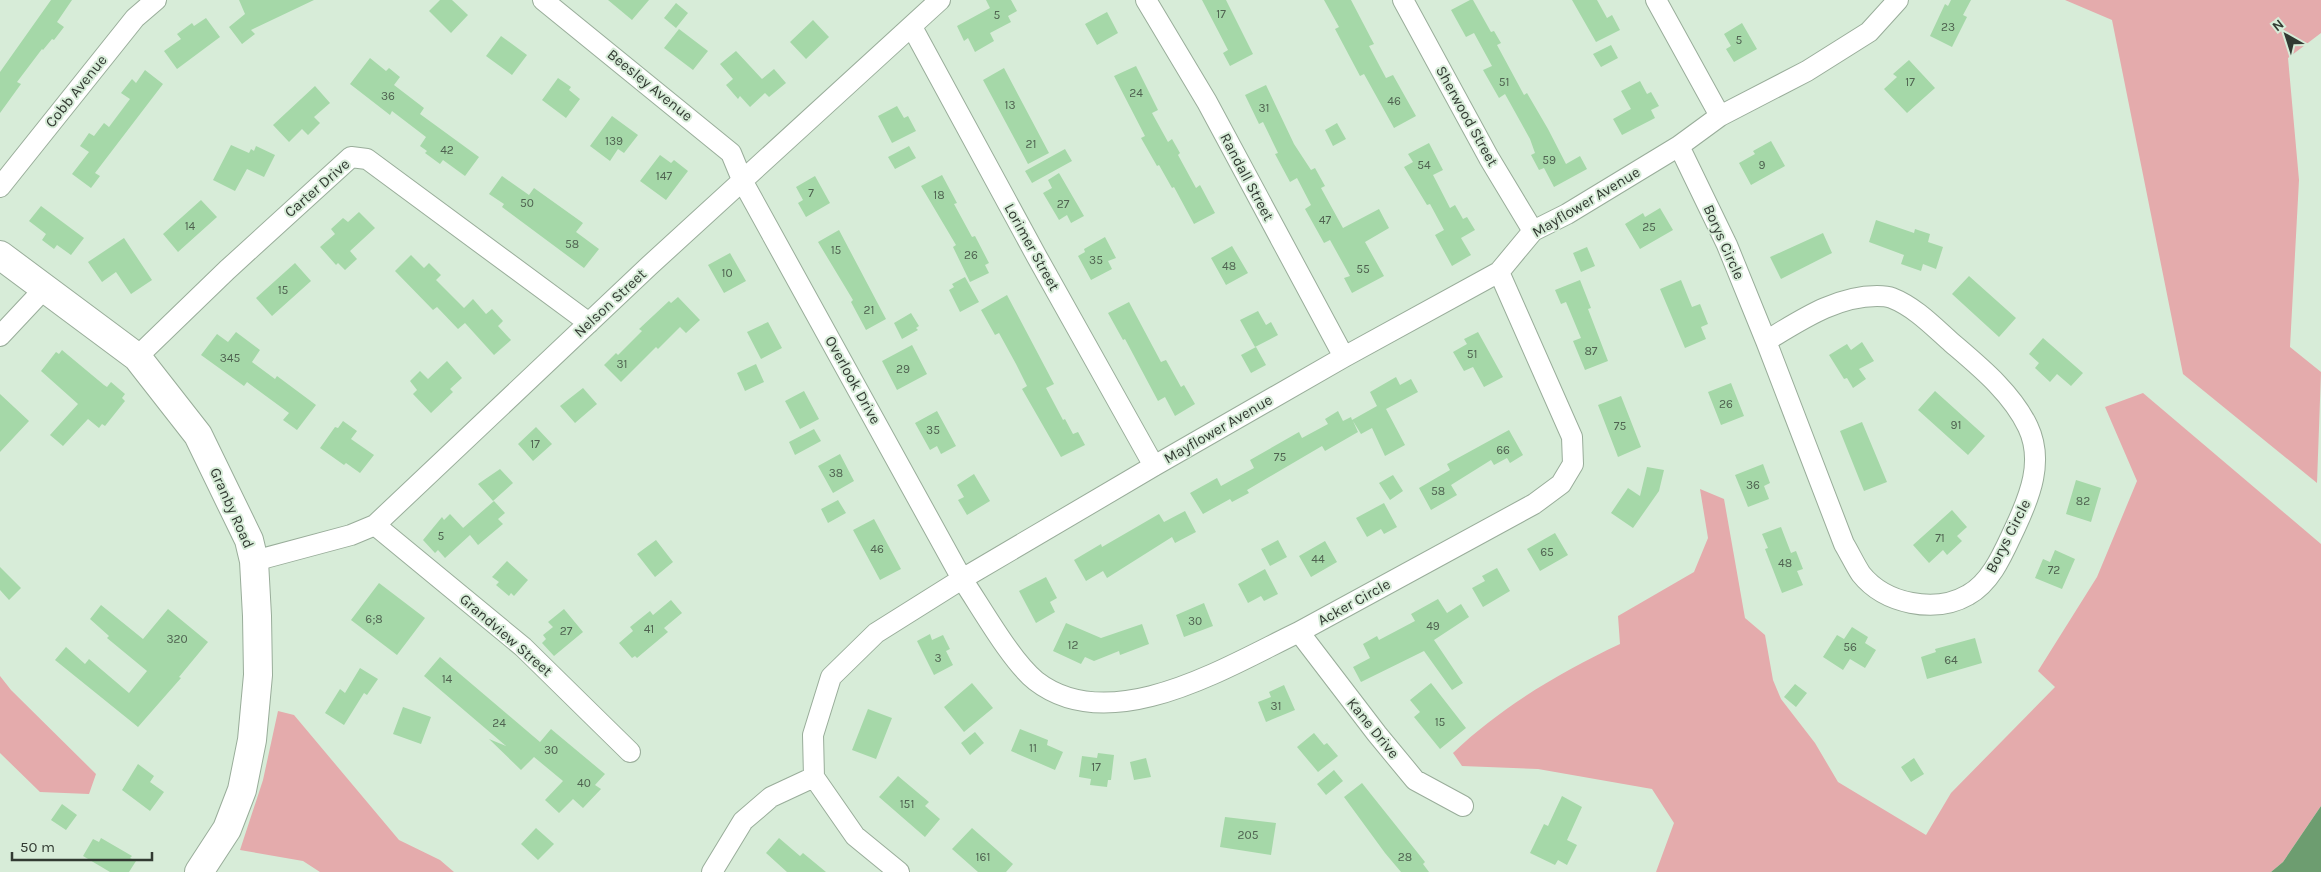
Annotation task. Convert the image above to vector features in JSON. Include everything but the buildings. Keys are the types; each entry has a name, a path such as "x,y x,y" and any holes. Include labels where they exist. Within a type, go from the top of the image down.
{"main road":[{"name":"Granby Road","path":"0,255 137,357 198,435 249,540 254,561 258,676 252,740 242,790 227,830 199,872"}],"street":[{"name":"Cobb Avenue","path":"0,187 135,18 156,0"},
{"name":"Beesley Avenue","path":"543,0 718,141 731,153 743,182"},
{"name":"Nelson Street","path":"254,561 351,535 375,526 589,323 940,0"},
{"name":"Randall Street","path":"1146,0 1207,102 1344,356"},
{"name":"Sherwood Street","path":"1403,0 1489,158 1533,231"},
{"path":"1656,0 1720,116"},
{"name":"Mayflower Avenue","path":"814,777 813,735 831,677 876,633 962,579 1154,466 1344,356 1499,272 1533,231 1567,214 1679,146 1720,116 1807,71 1869,32 1898,0"},
{"name":"Lorimer Street","path":"912,27 1037,257 1154,466"},
{"name":"Borys Circle","path":"1679,146 1727,245 1844,544 1861,574 1877,589 1899,599 1919,604 1944,604 1969,595 1987,579 2002,556 2035,479 2036,452 2029,427 2013,400 1930,323 1890,296 1861,296 1841,301 1766,341"},
{"name":"Carter Drive","path":"137,357 227,270 351,157 367,159 589,323"},
{"name":"Overlook Drive","path":"743,182 962,579"},
{"name":"Acker Circle","path":"962,579 997,631 1035,680 1050,690 1084,702 1127,702 1150,698 1191,682 1299,632 1534,504 1561,484 1573,464 1572,437 1499,272"},
{"path":"0,336 45,288"},
{"name":"Grandview Street","path":"375,526 523,647 630,752"},
{"name":"Kane Drive","path":"1299,632 1377,734 1415,780 1463,806"},
{"path":"712,872 742,821 771,797 814,777 855,836 899,872"}],"shaded area":[{"path":"2065,0 2321,0 2321,33 2288,58 2299,180 2290,347 2321,372 2317,483 2183,374 2112,20"},
{"path":"2143,393 2321,544 2321,806 2283,862 2271,872 1656,872 1674,823 1652,789 1538,769 1462,766 1453,753 1490,721 1532,692 1620,644 1618,616 1694,572 1708,538 1700,489 1724,499 1745,618 1765,635 1773,680 1781,699 1815,743 1838,782 1926,835 1951,793 2055,687 2038,671 2097,577 2137,481 2105,407"},
{"path":"0,676 11,690 96,774 89,794 40,792 0,753"},
{"path":"278,711 294,715 399,840 440,860 454,872 320,872 303,861 240,850 263,780"},
{"path":"2321,806 2321,872 2271,872 2283,862"}]}
